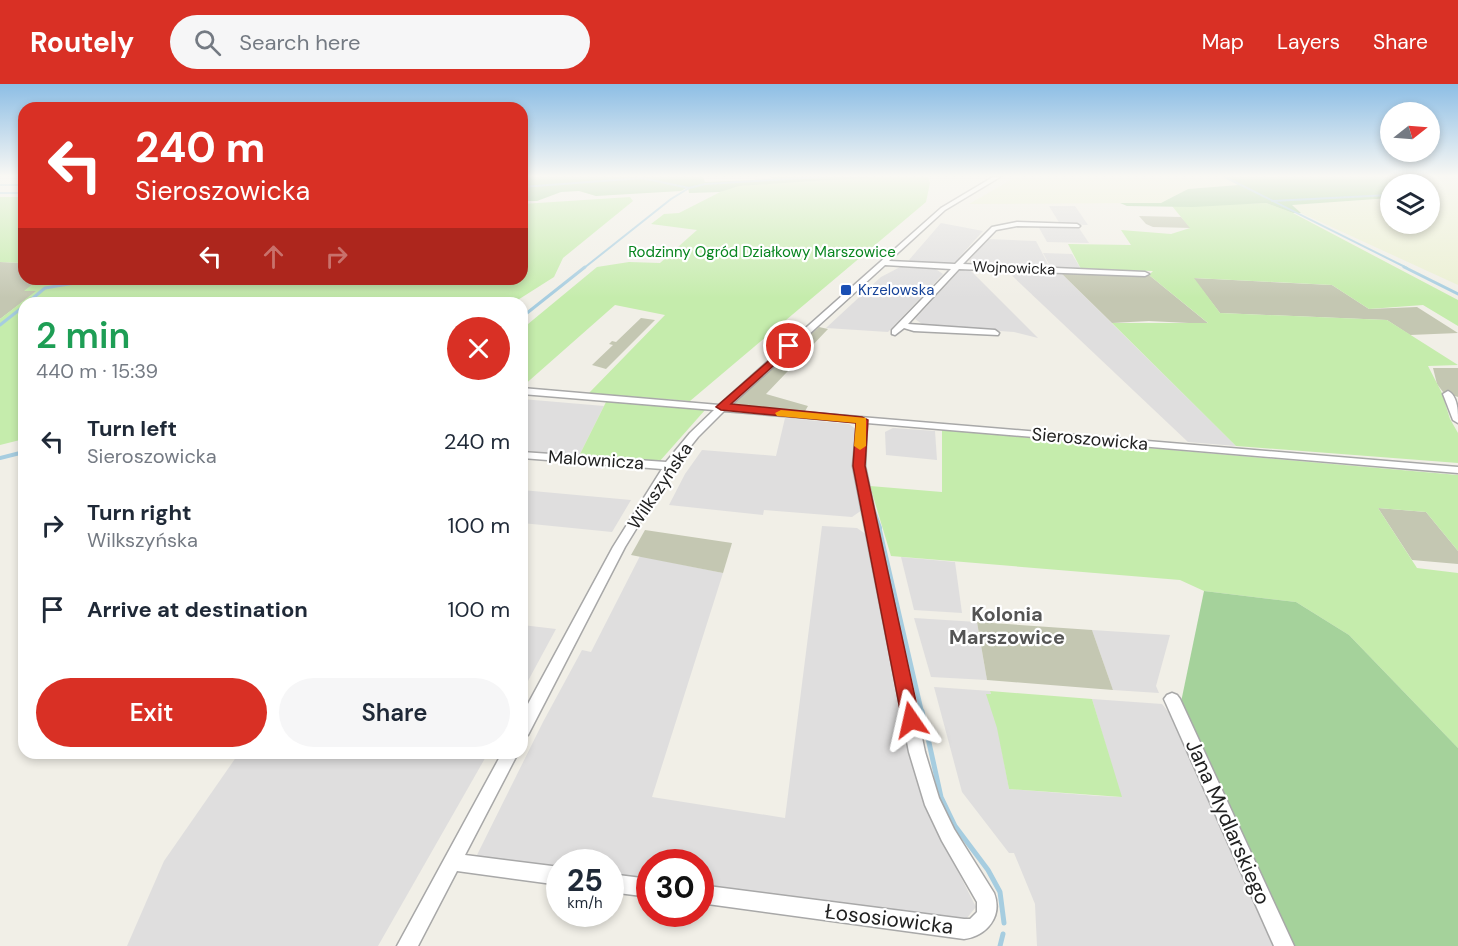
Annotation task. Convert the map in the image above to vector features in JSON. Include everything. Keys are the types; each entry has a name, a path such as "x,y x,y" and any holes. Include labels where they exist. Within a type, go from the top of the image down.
{"street":[{"name":"Wilkszyńska","path":"528,719 603,576 669,466 694,435 721,407 934,217"},
{"path":"895,332 997,226 1017,224 1077,226"},
{"name":"Wojnowicka","path":"884,262 1145,274"},
{"path":"902,325 914,328 995,333"},
{"path":"528,391 721,407"},
{"path":"1448,394 1458,420"},
{"name":"Sieroszowicka","path":"721,407 1458,470"},
{"name":"Łososiowicka","path":"714,896 954,928 974,928 987,916 987,900 948,835 930,799 917,752 859,466 862,420"},
{"name":"Malownicza","path":"528,454 669,466"},
{"name":"Jana Mydlarskiego","path":"1172,699 1284,946"},
{"path":"407,946 507,759"},
{"path":"452,862 546,874"}],"shaded area":[{"path":"1056,217 1083,217 1088,225 1060,224"},
{"path":"1140,217 1181,217 1191,228 1153,227 1146,224"},
{"path":"1310,217 1380,217 1380,234 1440,234 1440,217 1458,217 1458,285"},
{"path":"941,223 983,231 955,262 914,263 909,260"},
{"path":"1038,226 1079,228 1089,243 1047,242"},
{"path":"987,239 1036,241 1050,268 979,266 969,261"},
{"path":"1043,253 1072,254 1081,269 1051,268"},
{"path":"0,262 18,263 18,285 32,285 25,291 37,291 29,297 18,297 18,305 0,319"},
{"path":"900,267 934,268 943,274 888,332 826,328 881,277"},
{"path":"961,269 970,270 1038,338 1014,332 925,326 915,319"},
{"path":"1006,270 1059,271 1236,446 1188,442"},
{"path":"1059,271 1149,275 1209,324 1149,321 1112,323"},
{"path":"1193,278 1332,285 1369,309 1417,307 1458,333 1410,335 1387,320 1220,313"},
{"path":"641,318 655,320 606,369 592,365 613,345 609,344 612,341 616,342"},
{"path":"819,327 828,329 766,394 808,406 804,413 730,405"},
{"path":"1433,368 1458,368 1458,397 1443,392 1437,384"},
{"path":"528,400 604,406 579,456 528,452"},
{"path":"785,418 849,424 857,430 862,510 852,517 764,510 763,515 669,505 685,474 702,450 776,456"},
{"path":"893,428 935,431 937,460 886,455 885,432"},
{"path":"528,491 631,500 612,532 528,524"},
{"path":"1378,508 1426,512 1458,551 1458,564 1412,560"},
{"path":"822,526 857,528 867,535 918,784 936,828 976,907 966,919 714,888 714,849 636,849 636,878 624,876 624,849 546,849 546,867 475,859 525,759 528,759 528,752 543,722 582,650 591,652 640,556 723,573 652,797 785,818"},
{"path":"645,530 732,543 723,573 631,555"},
{"path":"901,557 955,562 962,613 914,610"},
{"path":"914,618 977,622 987,680 931,677"},
{"path":"977,622 1092,630 1113,690 987,680"},
{"path":"528,626 556,629 528,681"},
{"path":"1092,630 1170,635 1156,686 1159,693 1113,690"},
{"path":"934,687 990,691 991,694 987,694 998,729 1009,789 1098,796 1121,797 1092,699 1162,704 1170,714 1278,946 1037,946 1035,904 1014,853 1009,853 962,792"},
{"path":"235,759 485,759 378,946 127,946 164,861"}],"green space":[{"path":"0,217 18,217 18,263 0,262"},
{"path":"528,217 613,217 563,258 554,277 522,297 28,297 36,291 24,291 32,285 528,285"},
{"name":"Rodzinny Ogród Działkowy Marszowice","path":"660,217 908,217 690,401 589,393 665,315 615,305 528,382 528,324 597,267 629,262 660,263 697,230 651,224"},
{"path":"1181,217 1301,217 1458,300 1458,326 1423,305 1369,309 1332,285 1194,278 1220,313 1387,320 1458,365 1428,366 1458,433 1458,463 1236,446 1112,323 1208,323 1149,275 1153,271 1081,269 1068,244 1131,245 1121,230 1171,234 1190,228"},
{"path":"18,305 18,440 0,445 0,319"},
{"path":"607,400 705,410 659,462 579,456"},
{"path":"942,430 1458,475 1458,551 1426,512 1378,508 1417,568 1458,573 1458,748 1349,635 1296,602 1204,591 1180,580 891,556 870,486 942,492"},
{"path":"1204,591 1296,602 1349,635 1458,748 1458,946 1290,946 1180,707"},
{"path":"990,691 1092,699 1122,797 1009,789 997,728 986,694 991,694"}],"waterway":[{"path":"584,268 648,217"},
{"path":"1305,217 1407,268"},
{"path":"528,312 585,267"},
{"path":"1404,267 1458,294"},
{"path":"34,297 45,288 63,285"},
{"path":"0,325 18,311"},
{"path":"0,458 18,454"},
{"path":"874,511 880,528"},
{"path":"879,527 922,713"},
{"path":"922,711 941,797 955,826 988,870 1000,892 1004,923"},
{"path":"1000,946 1003,934"}],"slow traffic":[{"path":"781,413 862,420 860,446"}],"place":[{"name":"Krzelowska","path":"846,290"}],"district":[{"name":"Kolonia Marszowice","path":"1007,626"}],"route":[{"path":"789,346 721,407 862,420 859,466 911,720"}]}
